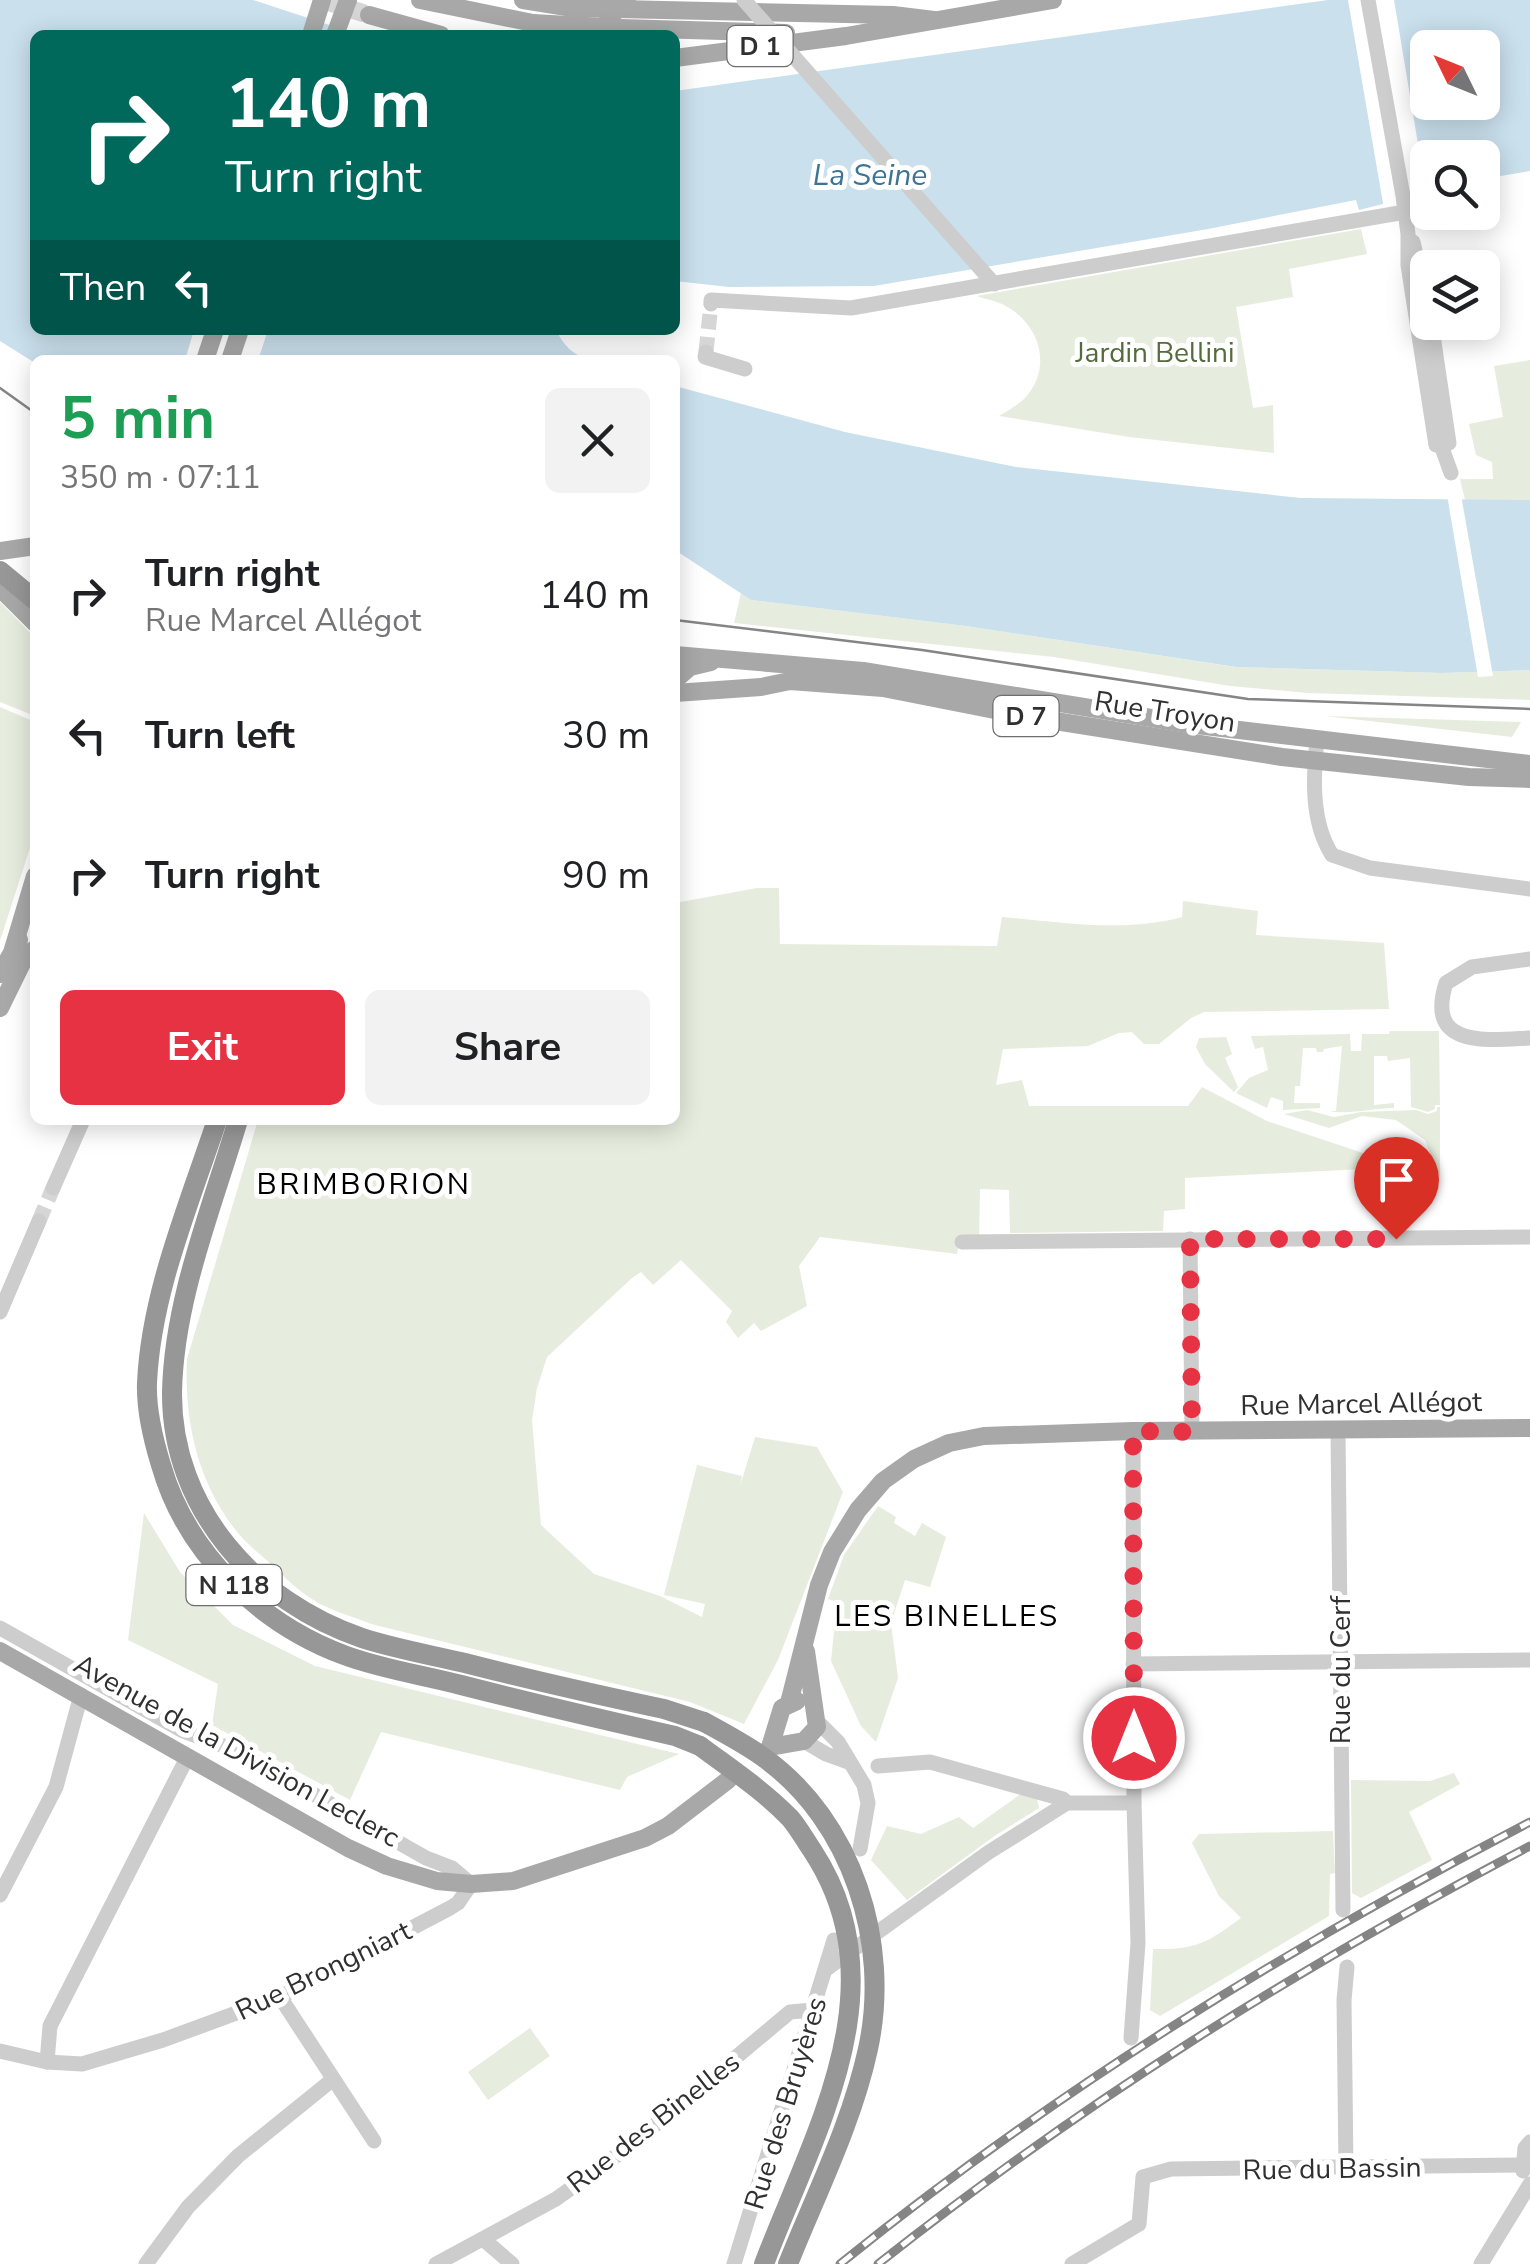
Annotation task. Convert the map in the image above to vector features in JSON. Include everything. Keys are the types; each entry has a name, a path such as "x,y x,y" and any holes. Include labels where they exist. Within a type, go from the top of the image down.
{"highway":[{"path":"0,572 30,596"},
{"name":"N 118","path":"214,1125 166,1274 153,1329 147,1386 151,1432 166,1481 180,1516 201,1549 240,1592 291,1629 344,1655 675,1736 700,1746 745,1778 792,1820 825,1870 848,1941 852,2001 828,2106 764,2264"},
{"name":"N 118","path":"236,1125 190,1279 178,1335 172,1392 182,1464 200,1509 222,1540 252,1575 298,1609 362,1638 704,1722 764,1757 796,1785 827,1822 860,1888 871,1936 874,2004 868,2050 848,2114 788,2264"}],"main road":[{"path":"338,28 348,0"},
{"name":"D 1","path":"420,0 533,23 614,23 846,36"},
{"name":"D 1","path":"523,0 572,8 822,14 889,8 934,20"},
{"path":"596,30 614,23 627,0"},
{"path":"770,0 822,14"},
{"name":"D 1","path":"680,57 846,36 1053,0"},
{"path":"370,15 423,30"},
{"path":"0,550 30,547"},
{"path":"0,588 30,618"},
{"name":"Rue Troyon","path":"680,655 864,671 1188,724 1530,764"},
{"path":"680,675 703,662 736,660"},
{"name":"Rue Troyon","path":"680,693 762,687 790,681 882,688 1030,717 1315,760 1530,779"},
{"path":"0,1008 25,951 30,914"},
{"path":"0,974 25,951"},
{"path":"0,992 25,951"},
{"name":"Rue Marcel Allégot","path":"1133,1431 1530,1428"},
{"path":"806,1640 815,1731 798,1741 770,1747 782,1708 789,1702 806,1640 832,1552 883,1481 914,1459 948,1443 984,1436 1133,1431"},
{"name":"Avenue de la Division Leclerc","path":"0,1651 348,1848 387,1866 437,1881 513,1881 645,1838 668,1826 728,1780"},
{"path":"789,1702 800,1701 816,1716"}],"street":[{"path":"744,0 994,284"},
{"path":"1368,0 1405,212 1411,283 1436,446 1450,444 1435,340"},
{"path":"710,304 711,300 850,308 1405,212"},
{"path":"1408,234 1416,250"},
{"path":"706,352 705,357 745,369"},
{"path":"1441,444 1451,473"},
{"path":"1317,740 1316,806 1325,844 1332,855 1370,868 1530,889"},
{"path":"1530,959 1462,971 1446,983 1442,1006 1448,1026 1459,1036 1476,1041 1530,1038"},
{"path":"54,1188 81,1125"},
{"path":"0,1312 39,1221"},
{"path":"962,1242 1530,1237"},
{"path":"1190,1239 1192,1432"},
{"name":"Rue du Cerf","path":"1338,1430 1342,1910"},
{"path":"1131,2038 1138,1943 1133,1431"},
{"path":"0,1628 183,1731 237,1751 426,1858 452,1868 472,1884"},
{"path":"1134,1664 1530,1660"},
{"path":"0,1896 56,1786 81,1695"},
{"path":"816,1716 838,1742 848,1762 873,1788 860,1849"},
{"path":"798,1741 848,1762"},
{"path":"47,2062 50,2026 188,1756"},
{"path":"878,1766 930,1762 1067,1802"},
{"path":"825,1970 988,1852 1067,1802 1134,1803"},
{"name":"Rue Brongniart","path":"0,2051 47,2062 82,2064 163,2040 280,1996 458,1903 472,1884"},
{"name":"Rue des Bruyères","path":"734,2264 834,1940"},
{"path":"1346,2168 1347,1967"},
{"path":"280,1996 374,2141"},
{"name":"Rue des Binelles","path":"436,2264 556,2198 630,2146 790,2012 813,2010"},
{"path":"146,2264 188,2207 238,2156 332,2080"},
{"path":"1481,2264 1530,2182 1521,2165 1530,2142"},
{"name":"Rue du Bassin","path":"1072,2264 1139,2224 1144,2176 1171,2169 1521,2165"},
{"path":"483,2239 512,2264"}],"green space":[{"name":"Jardin Bellini","path":"1361,229 1367,254 1289,269 1293,297 1236,307 1253,408 1273,405 1274,453 1129,437 999,416 1022,401 1034,386 1039,373 1039,348 1018,314 1003,304 976,296"},
{"path":"1530,360 1530,500 1465,500 1460,479 1493,479 1492,462 1476,455 1469,424 1503,417 1494,366"},
{"path":"741,593 751,600 966,626 1235,667 1442,673 1530,670 1530,700 1308,693 1230,686 1054,657 734,623"},
{"path":"0,602 30,633 30,714 0,702"},
{"path":"0,707 30,720 30,848 0,941"},
{"path":"1325,716 1521,722 1512,737"},
{"path":"757,888 779,888 780,944 997,946 1002,917 1092,925 1160,922 1182,917 1183,901 1258,911 1256,935 1384,943 1389,1009 1204,1012 1159,1044 1144,1044 1132,1032 1088,1046 1003,1049 996,1085 1022,1080 1029,1106 1188,1106 1202,1087 1267,1121 1381,1159 1382,1168 1185,1178 1185,1209 1164,1211 1163,1231 1010,1233 1009,1190 980,1189 979,1242 959,1242 957,1254 820,1237 799,1266 807,1306 761,1331 754,1323 738,1338 726,1322 732,1311 681,1260 653,1285 641,1272 632,1278 547,1357 532,1420 541,1525 594,1574 660,1596 702,1617 705,1604 664,1595 697,1465 742,1476 740,1486 755,1437 817,1447 843,1492 778,1660 744,1724 690,1702 371,1624 313,1600 246,1542 224,1514 203,1473 188,1406 187,1359 257,1125 680,1125 680,902"},
{"path":"1439,1031 1440,1105 1435,1105 1435,1109 1428,1112 1411,1107 1410,1058 1388,1061 1387,1056 1374,1056 1374,1105 1394,1103 1394,1108 1344,1112 1329,1111 1336,1111 1342,1046 1323,1052 1303,1048 1300,1086 1295,1086 1294,1103 1320,1103 1320,1108 1283,1110 1283,1101 1271,1097 1267,1108 1236,1093 1249,1078 1268,1070 1263,1047 1255,1049 1251,1036 1350,1034 1351,1051 1361,1051 1362,1034"},
{"path":"1226,1037 1232,1054 1225,1058 1238,1087 1234,1092 1205,1064 1196,1047 1199,1038"},
{"path":"1437,1107 1440,1178 1425,1140 1396,1120 1362,1116 1329,1128 1284,1114 1307,1110 1334,1117 1416,1110 1428,1114 1437,1111"},
{"path":"878,1506 896,1517 894,1523 915,1536 922,1523 946,1537 930,1587 905,1580 891,1623 898,1678 876,1742 861,1726 831,1661 837,1602 828,1599 844,1555"},
{"path":"144,1513 180,1572 233,1625 315,1666 679,1754 627,1777 620,1790 381,1732 350,1800 212,1725 218,1684 128,1640"},
{"path":"1454,1773 1460,1784 1409,1812 1432,1860 1361,1898 1352,1893 1351,1780 1430,1781"},
{"path":"1025,1791 1036,1794 1039,1808 907,1900 871,1860 887,1826 921,1834 959,1817 973,1828"},
{"path":"1333,1831 1335,1873 1330,1874 1329,1916 1160,2016 1150,2010 1153,1949 1200,1943 1241,1918 1219,1896 1192,1843 1199,1834"},
{"path":"530,2028 550,2056 488,2100 468,2072"}],"water":[{"path":"0,0 253,0 345,30 30,30 30,335 559,335 579,355 30,355 30,360 0,341"},
{"name":"La Seine","path":"1328,0 1530,0 1530,171 1500,176 1500,140 1410,140 1410,197 1359,210 1356,200 874,286 729,287 680,282 680,90"},
{"path":"680,387 845,432 1016,467 1301,498 1530,500 1530,670 1442,673 1236,667 966,626 751,600 680,553"}],"pier":[{"path":"1348,0 1394,0 1410,96 1410,120 1414,120 1417,140 1410,140 1410,202 1384,209"},
{"path":"192,335 266,335 260,355 186,355"},
{"path":"1447,495 1461,495 1493,676 1478,677"}],"tunnel":[{"path":"322,0 369,15"},
{"path":"706,352 711,304"},
{"path":"39,1221 53,1188"}],"tram line":[{"path":"0,388 30,409"},
{"path":"680,621 922,650 1248,699 1530,709"}],"railway":[{"path":"840,2264 1004,2139 1174,2025 1349,1920 1530,1822"},
{"path":"878,2264 1035,2147 1194,2040 1359,1940 1530,1846"}],"district":[{"name":"BRIMBORION","path":"364,1184"},
{"name":"LES BINELLES","path":"947,1616"}],"route":[{"path":"1134,1738 1133,1431 1192,1432 1190,1239 1396,1239"}]}
